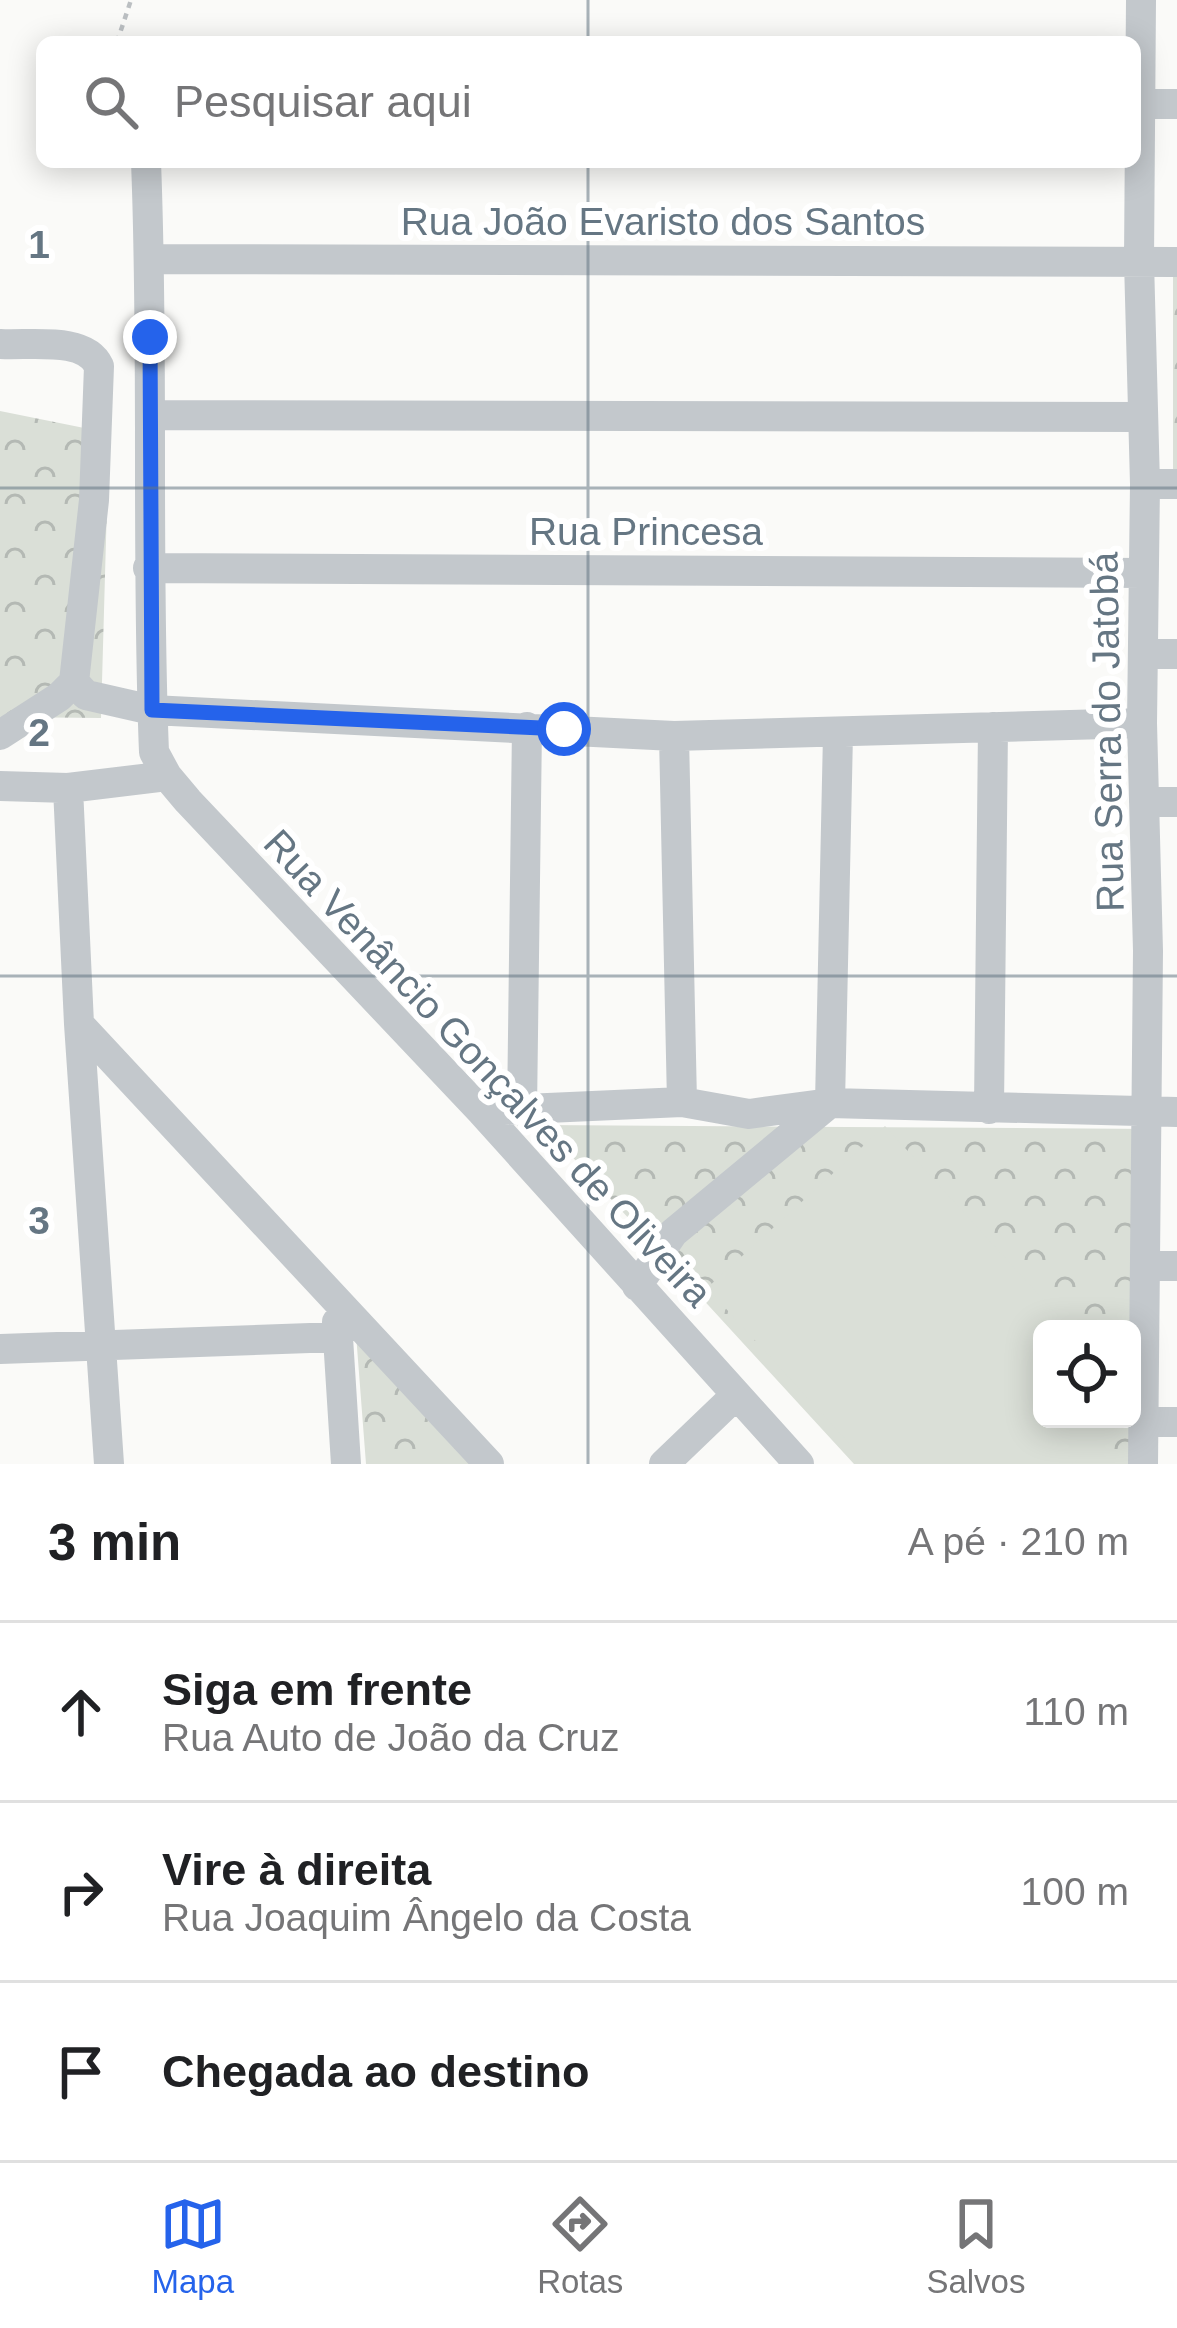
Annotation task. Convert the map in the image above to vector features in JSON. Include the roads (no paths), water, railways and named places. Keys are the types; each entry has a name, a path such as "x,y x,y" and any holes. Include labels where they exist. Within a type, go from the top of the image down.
{"street":[{"name":"Rua Serra do Jatobá","path":"1140,36 1141,0"},
{"path":"1141,104 1177,104"},
{"name":"Rua Venâncio Gonçalves de Oliveira","path":"146,168 154,752 167,776 481,1111 799,1464"},
{"name":"Rua Serra do Jatobá","path":"1138,168 1145,484 1144,802 1163,952 1144,1112 1162,1266 1143,1464"},
{"name":"Rua João Evaristo dos Santos","path":"150,259 1177,262"},
{"path":"0,344 80,347 94,354 99,366 94,500 74,682 0,735"},
{"path":"150,416 1143,417"},
{"path":"1145,484 1177,484"},
{"name":"Rua Princesa","path":"148,568 1143,573"},
{"path":"1143,654 1177,654"},
{"path":"74,682 86,695 152,710 674,736 1142,724"},
{"path":"522,1111 527,727"},
{"path":"988,1109 993,727"},
{"path":"637,1286 674,1233 830,1103 838,734"},
{"path":"674,736 682,1102"},
{"path":"0,786 68,788 167,776"},
{"path":"68,788 109,1464"},
{"path":"1144,802 1177,802"},
{"path":"79,1024 489,1464"},
{"path":"481,1111 682,1102 749,1114 830,1103 1177,1112"},
{"path":"336,1298 346,1464"},
{"path":"0,1349 338,1337"},
{"path":"664,1464 736,1396"},
{"path":"1144,1422 1177,1422"}]}
